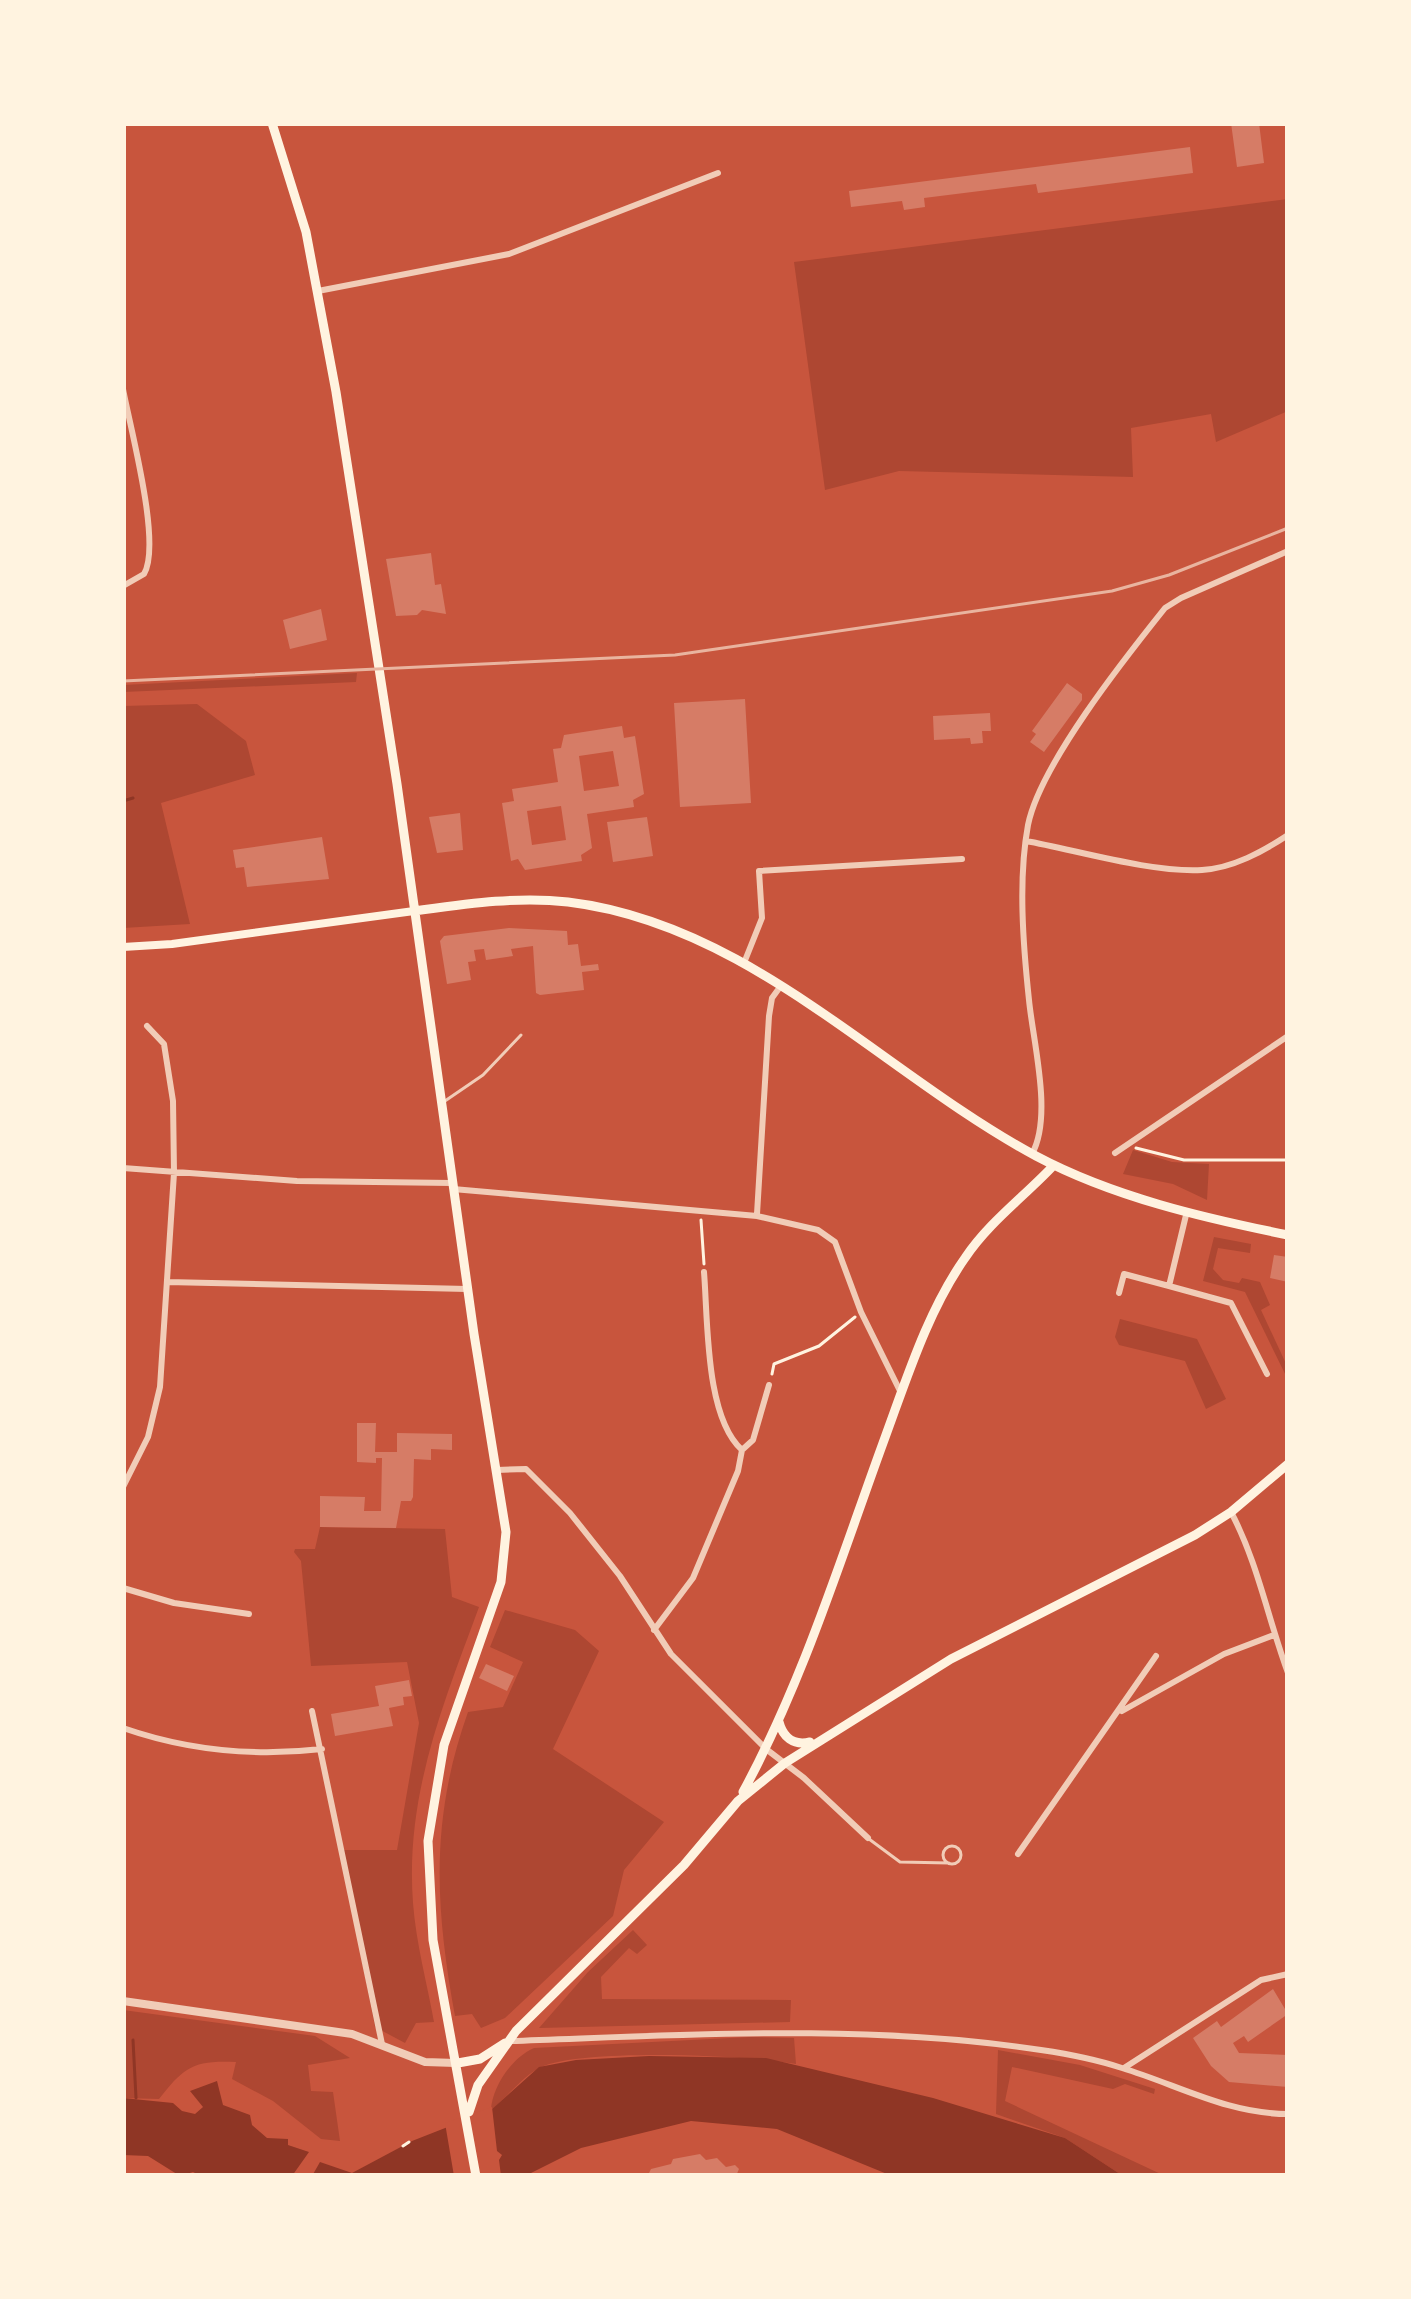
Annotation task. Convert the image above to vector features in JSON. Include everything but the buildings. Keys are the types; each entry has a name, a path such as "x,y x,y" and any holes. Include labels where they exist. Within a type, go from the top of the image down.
{"main road":[{"path":"272,123 292,178 318,291 506,1532 505,1569 445,1745 428,1841 431,1924 476,2176"},
{"path":"123,946 190,942 487,902 567,902 644,918 743,963 1031,1154 1187,1211 1288,1235"},
{"path":"738,1802 766,1750 817,1629 901,1393 938,1306 963,1260 992,1224 1054,1165"},
{"path":"468,2115 478,2085 510,2041 685,1865 738,1802 784,1763 952,1658 1156,1557 1231,1512 1288,1464"},
{"path":"778,1722 793,1742 815,1741"},
{"path":"458,2063 480,2059 510,2041"}],"street":[{"path":"318,291 508,254 718,172"},
{"path":"123,389 148,516 150,554 144,574 123,586"},
{"path":"1031,1154 1042,1119 1025,950 1026,841 1042,783 1165,608 1288,551"},
{"path":"1026,841 1204,870 1238,862 1288,835"},
{"path":"743,963 761,918 759,871 962,859"},
{"path":"757,1216 769,1016 780,987"},
{"path":"123,1487 148,1437 160,1387 174,1172 173,1101 164,1044 147,1026"},
{"path":"1115,1153 1288,1036"},
{"path":"123,1168 453,1186 757,1216 805,1225 835,1242 861,1312 901,1393"},
{"path":"1169,1286 1187,1211"},
{"path":"704,1272 711,1372 728,1438 742,1450"},
{"path":"1119,1293 1124,1274 1231,1303 1267,1374"},
{"path":"166,1282 467,1289"},
{"path":"654,1630 694,1578 738,1471 742,1450 753,1440 769,1385"},
{"path":"496,1470 526,1469 542,1484 620,1576 670,1654 766,1750 868,1838"},
{"path":"1231,1512 1254,1558 1288,1672"},
{"path":"123,1588 174,1603 249,1614"},
{"path":"1119,1713 1224,1654 1274,1635"},
{"path":"1018,1854 1156,1656"},
{"path":"312,1711 382,2044"},
{"path":"123,1728 196,1748 243,1754 322,1749"},
{"path":"1124,2068 1261,1979 1288,1974"},
{"path":"123,2001 352,2034 425,2062 458,2063"},
{"path":"510,2041 783,2032 974,2041 1124,2068 1237,2110 1288,2114"}],"lane":[{"path":"441,1103 483,1075 521,1035"},
{"path":"868,1838 900,1862 949,1863 959,1860 959,1849 951,1846 935,1862"},
{"path":"944,1854 949,1863"}],"path":[{"path":"1128,1141 1133,1147 1184,1160 1288,1160"},
{"path":"700,1210 704,1272"},
{"path":"769,1385 774,1364 819,1346 861,1312"}],"shaded area":[{"path":"1288,199 1288,411 1216,442 1211,414 1131,428 1133,477 899,471 825,490 794,262"},
{"path":"357,673 356,682 123,692 123,685"},
{"path":"197,704 246,741 255,775 161,803 190,924 123,928 123,706"},
{"path":"1133,1150 1172,1162 1209,1164 1207,1200 1173,1184 1123,1174"},
{"path":"1214,1237 1251,1244 1250,1253 1218,1248 1213,1269 1223,1280 1260,1282 1270,1305 1261,1310 1288,1368 1288,1380 1245,1292 1203,1281"},
{"path":"1120,1319 1197,1339 1226,1399 1206,1409 1185,1361 1119,1345 1115,1337"},
{"path":"320,1527 445,1529 452,1597 479,1607 440,1715 421,1788 412,1863 413,1903 434,2022 416,2023 405,2043 375,2027 340,1850 397,1850 419,1723 407,1662 311,1666 301,1561 294,1552 315,1549"},
{"path":"505,1610 575,1630 599,1651 553,1749 664,1822 624,1870 613,1916 505,2018 481,2028 472,2014 455,2016 440,1900 442,1826 468,1712 503,1707 523,1662 490,1647"},
{"path":"633,1930 647,1945 637,1954 629,1948 601,1977 602,1999 791,2000 790,2022 539,2028"},
{"path":"123,2010 315,2036 350,2058 308,2065 311,2091 333,2092 340,2141 321,2139 273,2101 232,2079 236,2062 191,2068 159,2099 123,2098"},
{"path":"794,2038 796,2064 666,2055 562,2061 535,2071 491,2110 504,2075 534,2048"},
{"path":"998,2050 1080,2065 1155,2089 1154,2094 1125,2084 1113,2089 1012,2067 1005,2101 1165,2176 1123,2176 1065,2138 996,2114"},
{"path":"649,2056 766,2058 933,2098 1065,2138 1123,2176 892,2176 777,2129 691,2121 581,2148 525,2176 312,2176 320,2162 352,2173 412,2141 491,2110 539,2067"},
{"path":"217,2081 223,2105 250,2115 252,2125 267,2138 288,2139 288,2145 309,2152 292,2176 201,2176 193,2172 180,2176 148,2156 123,2155 123,2098 173,2103 195,2114 203,2107 190,2091"}],"pier":[{"path":"492,2107 497,2151 502,2155 501,2176 454,2176 445,2123"}],"waterway":[{"path":"123,801 133,798"},
{"path":"133,2040 136,2098"}],"railway":[{"path":"123,681 675,655 1112,591 1169,575 1288,528"}]}
